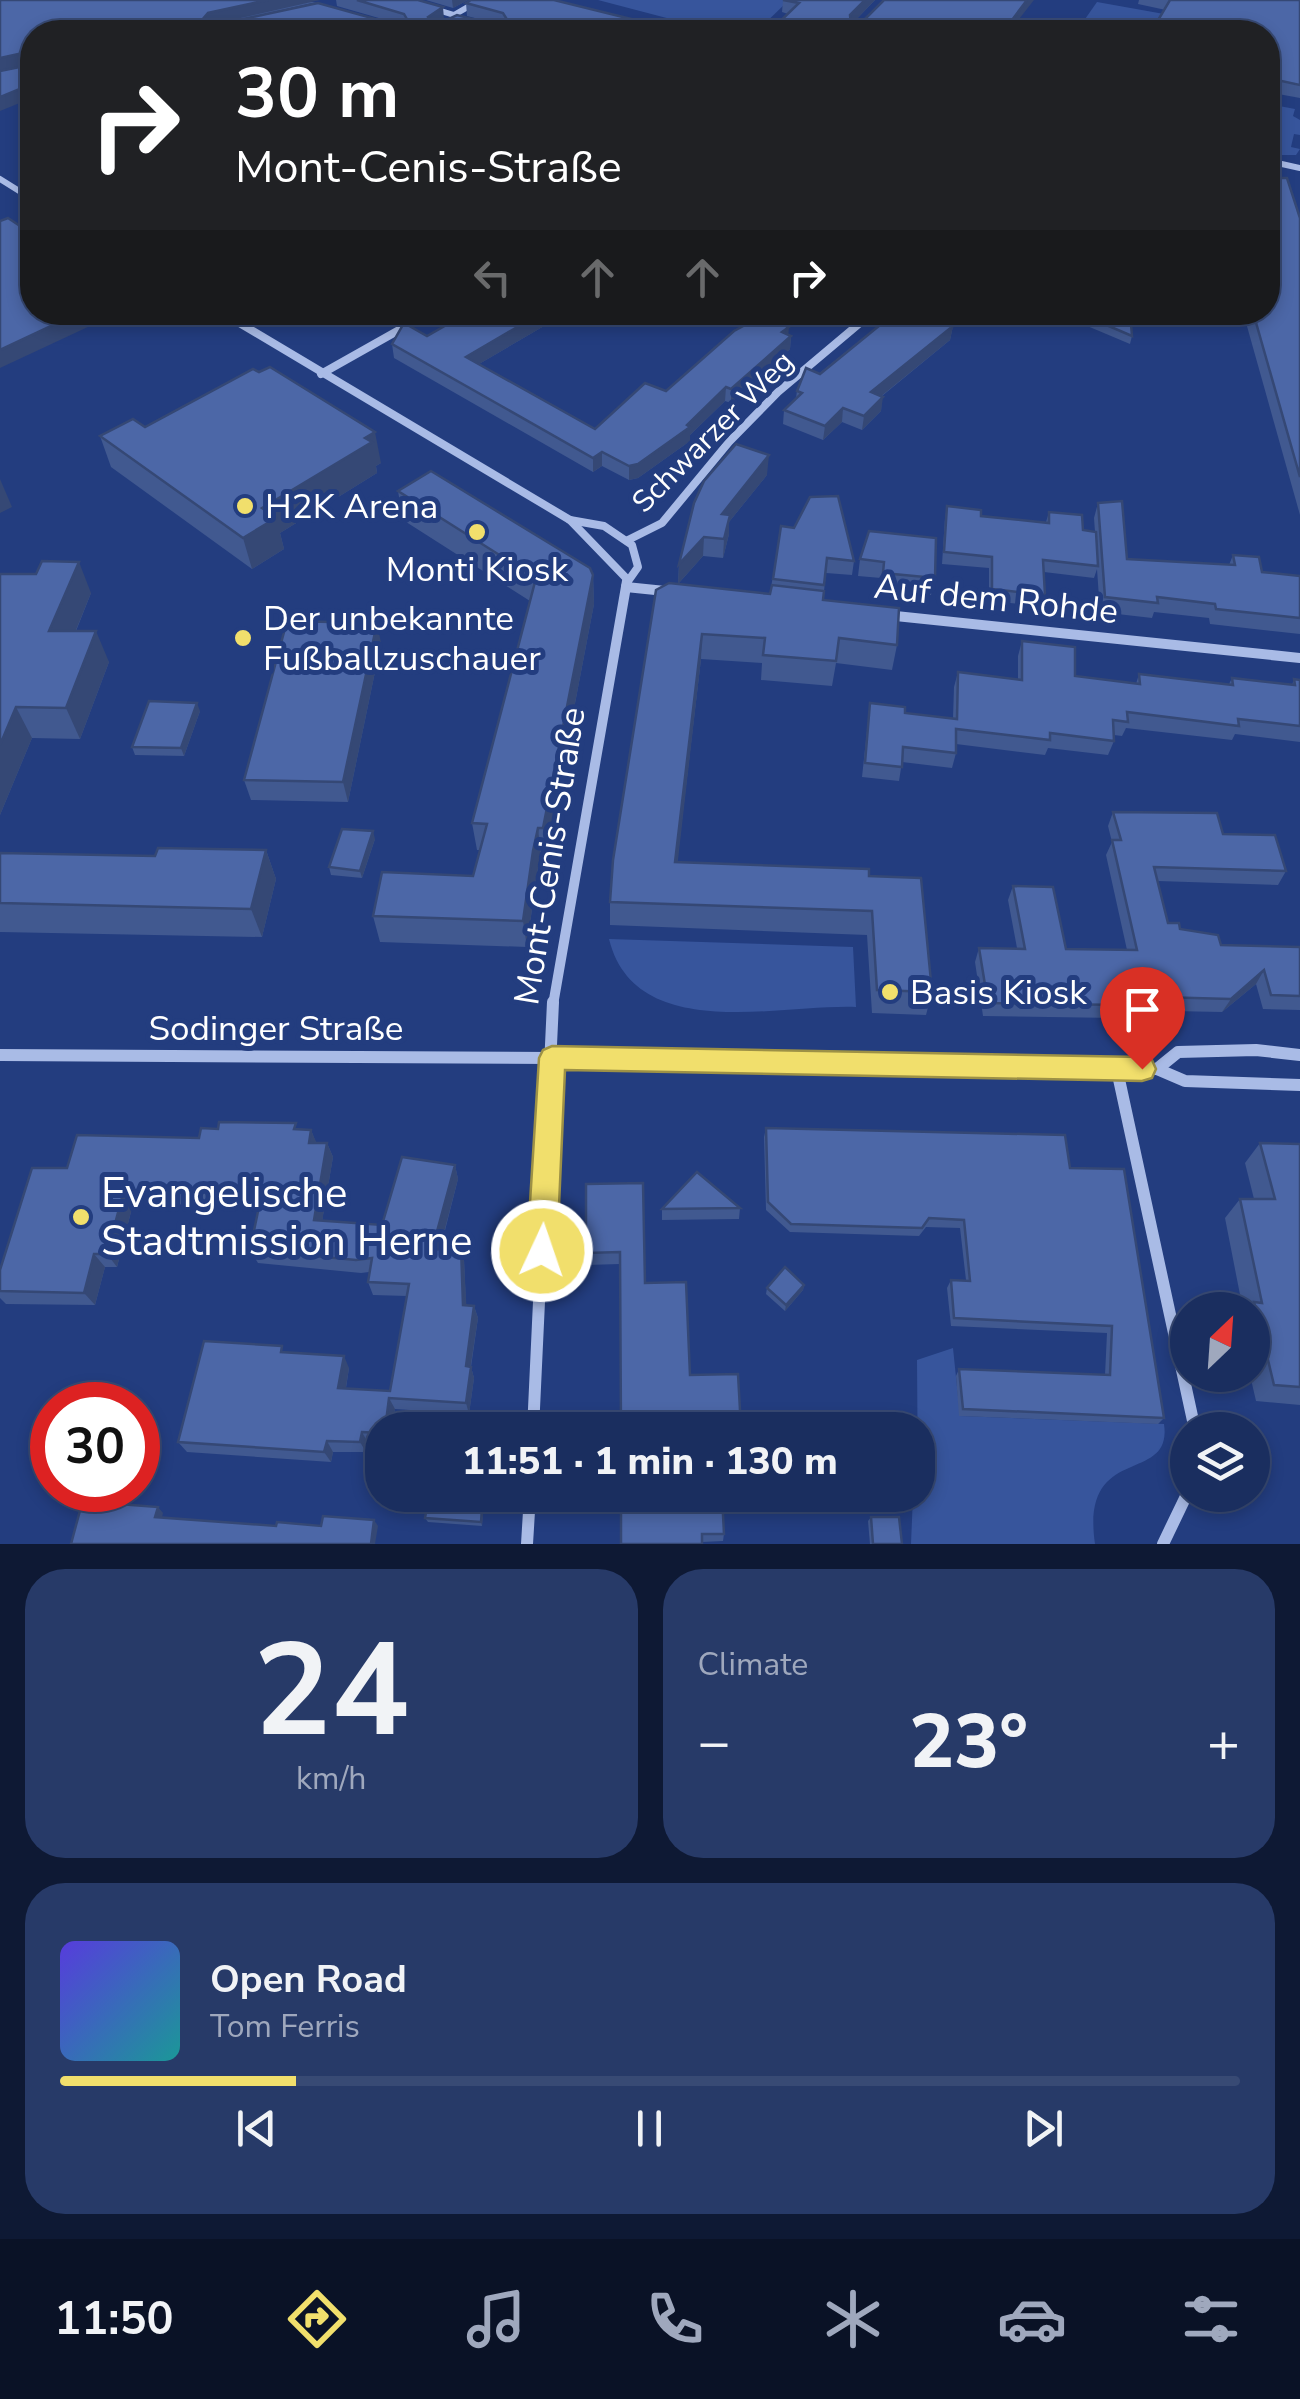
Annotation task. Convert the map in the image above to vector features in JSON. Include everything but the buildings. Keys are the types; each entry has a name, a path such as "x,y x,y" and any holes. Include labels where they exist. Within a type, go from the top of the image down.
{"street":[{"path":"454,20 480,0"},
{"path":"422,6 460,20"},
{"path":"242,325 570,520 602,549 626,584 679,593"},
{"path":"321,374 408,325"},
{"name":"Schwarzer Weg","path":"628,540 662,523 778,392 858,325"},
{"path":"570,520 594,520 628,540"},
{"name":"Mont-Cenis-Straße","path":"628,540 639,558 638,567 626,584 554,984 552,1058 1158,1069 1185,1081 1300,1085"},
{"name":"Auf dem Rohde","path":"864,612 1300,658"},
{"name":"Mont-Cenis-Straße","path":"1158,1069 1178,1052 1256,1050 1300,1055"},
{"name":"Sodinger Straße","path":"0,1054 552,1058"},
{"path":"535,1412 552,1058"},
{"path":"1118,1070 1190,1412"},
{"path":"527,1544 529,1512"},
{"path":"1163,1544 1178,1512"}],"shaded area":[{"path":"598,0 789,0 768,20 674,20"},
{"path":"1097,2 1198,20 1084,20"},
{"path":"1280,106 1295,109 1293,116 1300,120 1300,135 1294,134 1291,147 1300,149 1296,155 1280,155"},
{"path":"609,939 853,947 856,1007 751,1012 678,1006 648,994 624,972"},
{"path":"953,1348 960,1416 1164,1424 1163,1443 1155,1454 1113,1477 1101,1491 1094,1512 1095,1544 911,1544 912,1512 935,1512 935,1412 917,1412 917,1360"}],"place":[{"name":"H2K Arena","path":"245,506"},
{"name":"Monti Kiosk","path":"477,532"},
{"name":"Der unbekannte Fußballzuschauer","path":"243,638"},
{"name":"Basis Kiosk","path":"890,992"},
{"name":"Evangelische Stadtmission Herne","path":"81,1217"}],"route":[{"path":"542,1251 552,1058 1142,1069"}]}
